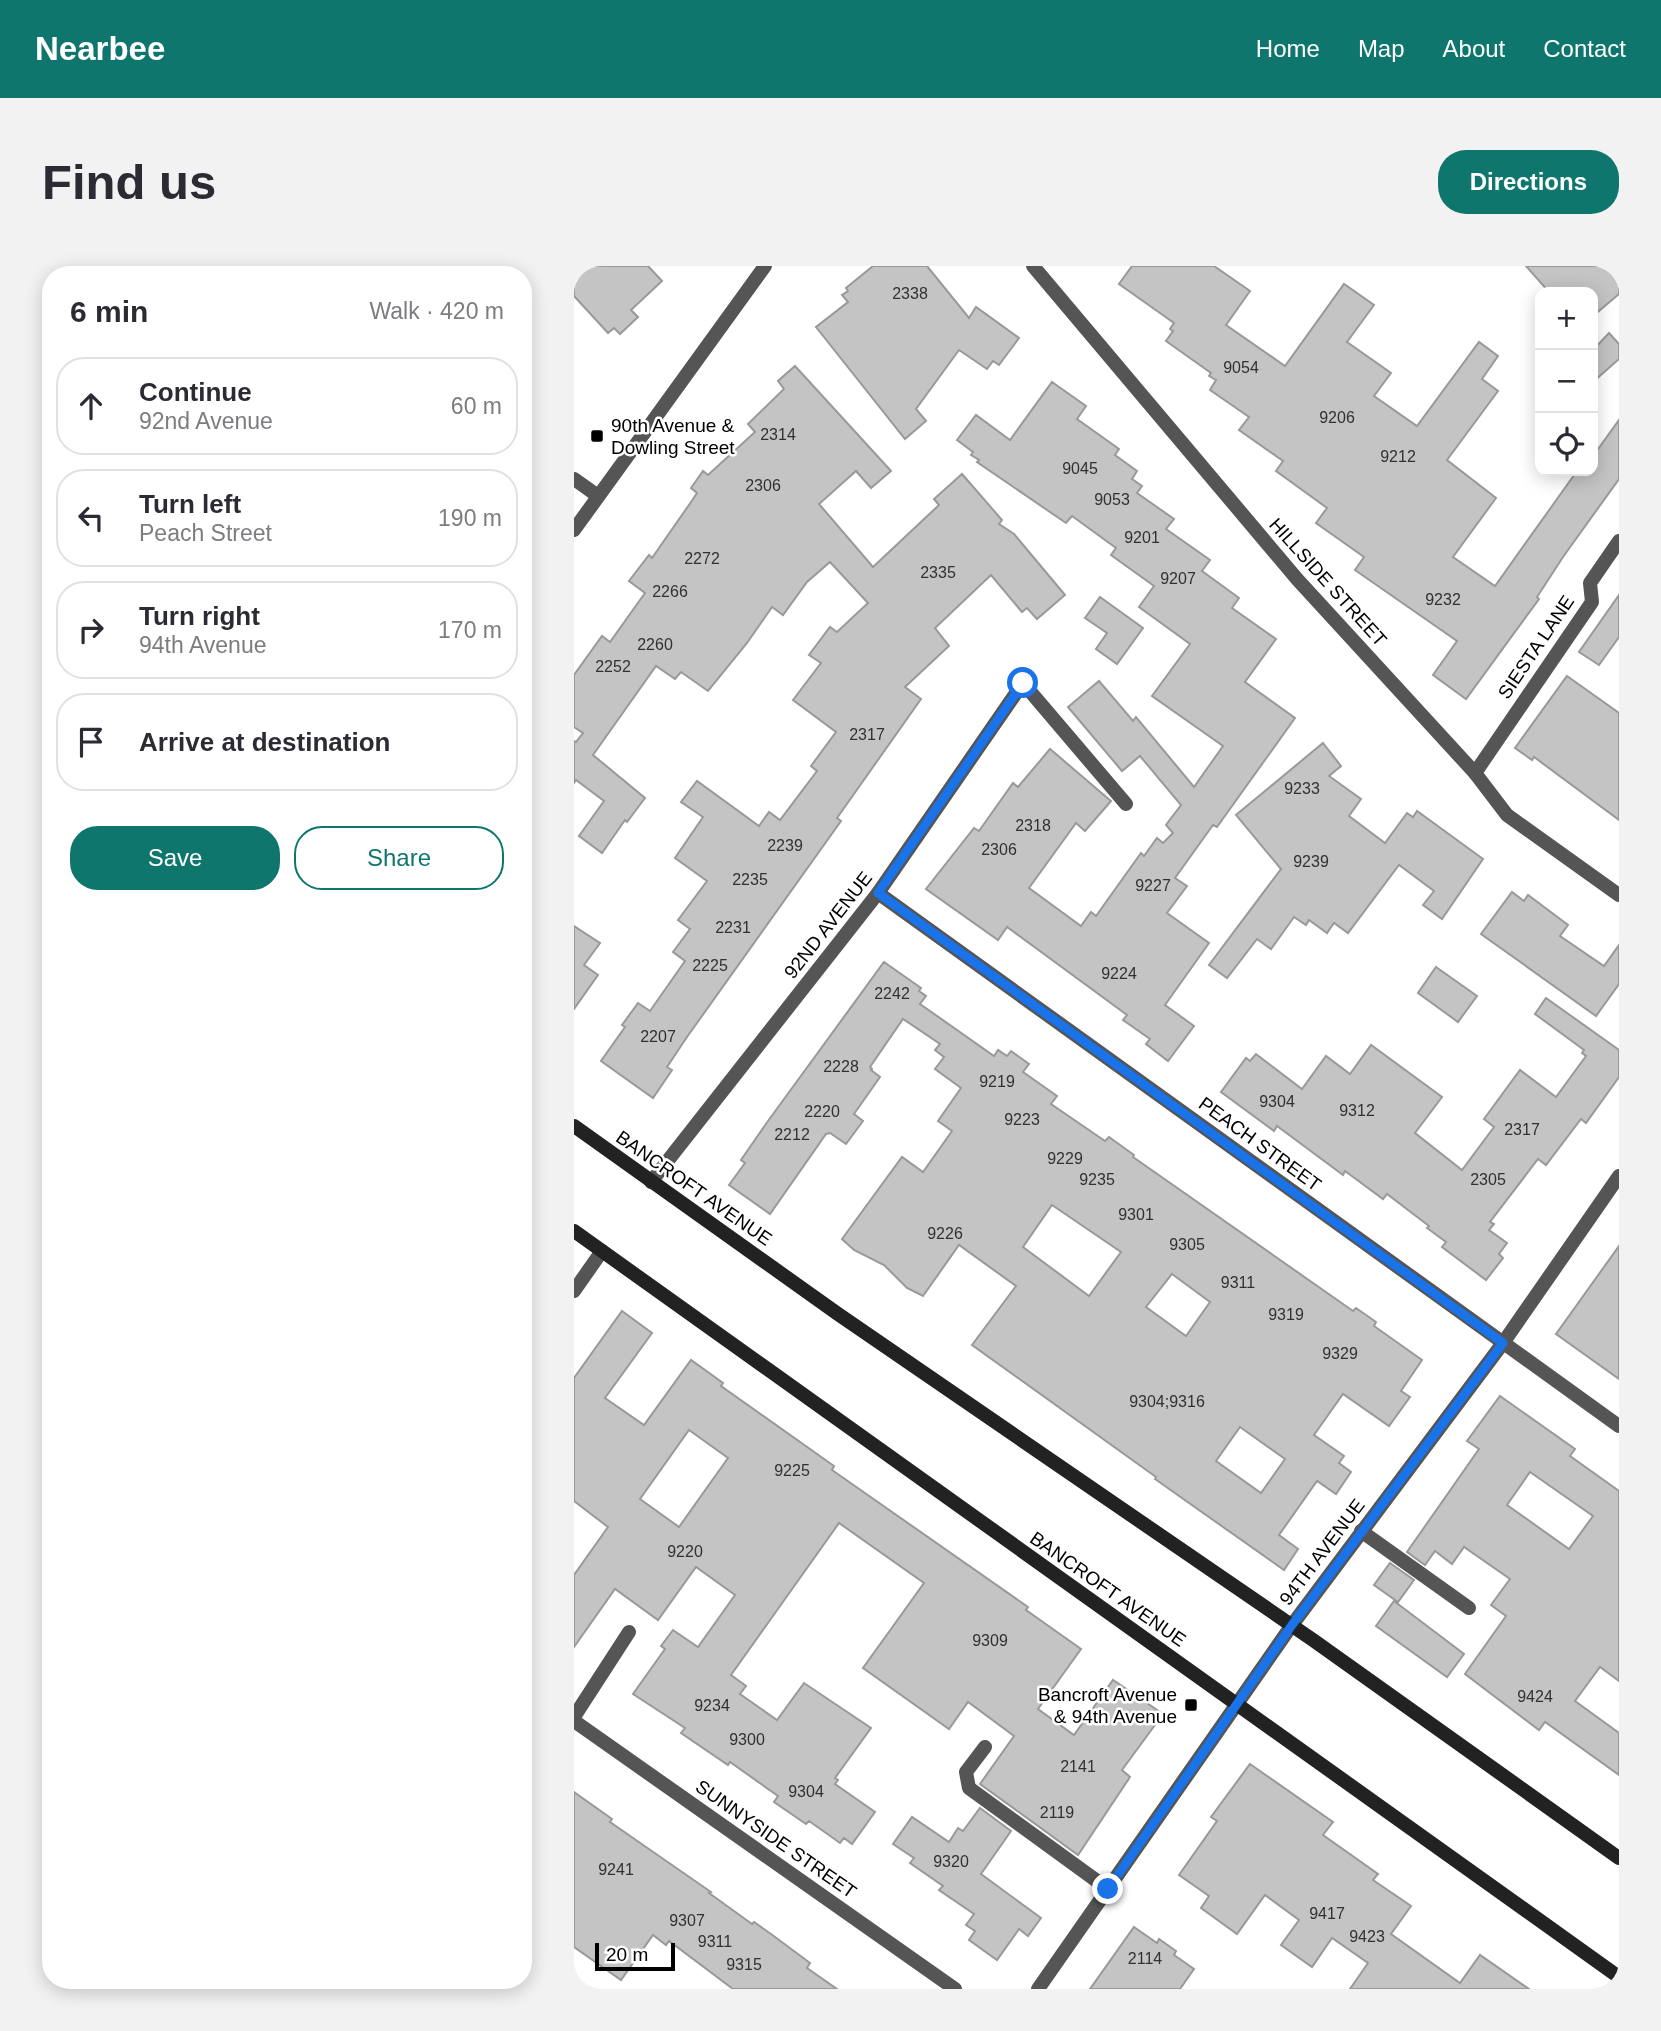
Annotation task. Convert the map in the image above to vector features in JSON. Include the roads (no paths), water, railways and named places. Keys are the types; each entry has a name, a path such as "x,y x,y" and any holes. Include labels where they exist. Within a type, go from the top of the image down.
{"main road":[{"name":"BANCROFT AVENUE","path":"574,1126 838,1314 1292,1625 1619,1858"},
{"name":"BANCROFT AVENUE","path":"574,1231 1619,1977"}],"street":[{"path":"574,530 765,266"},
{"name":"HILLSIDE STREET","path":"1033,266 1297,579 1475,773 1507,815 1619,895"},
{"path":"574,479 598,496"},
{"name":"SIESTA LANE","path":"1475,773 1591,602 1590,583 1619,541"},
{"name":"92ND AVENUE","path":"652,1182 878,893 1023,683 1126,804"},
{"name":"PEACH STREET","path":"878,893 1619,1426"},
{"name":"94TH AVENUE","path":"1038,1989 1292,1625 1503,1343 1619,1176"},
{"path":"574,1291 602,1251"},
{"path":"1362,1531 1469,1608"},
{"path":"574,1719 629,1632"},
{"name":"SUNNYSIDE STREET","path":"574,1719 955,1989"},
{"path":"985,1747 966,1772 969,1788 1108,1889"}],"place":[{"name":"90th Avenue & Dowling Street","path":"597,436"},
{"name":"Bancroft Avenue & 94th Avenue","path":"1191,1705"}]}
